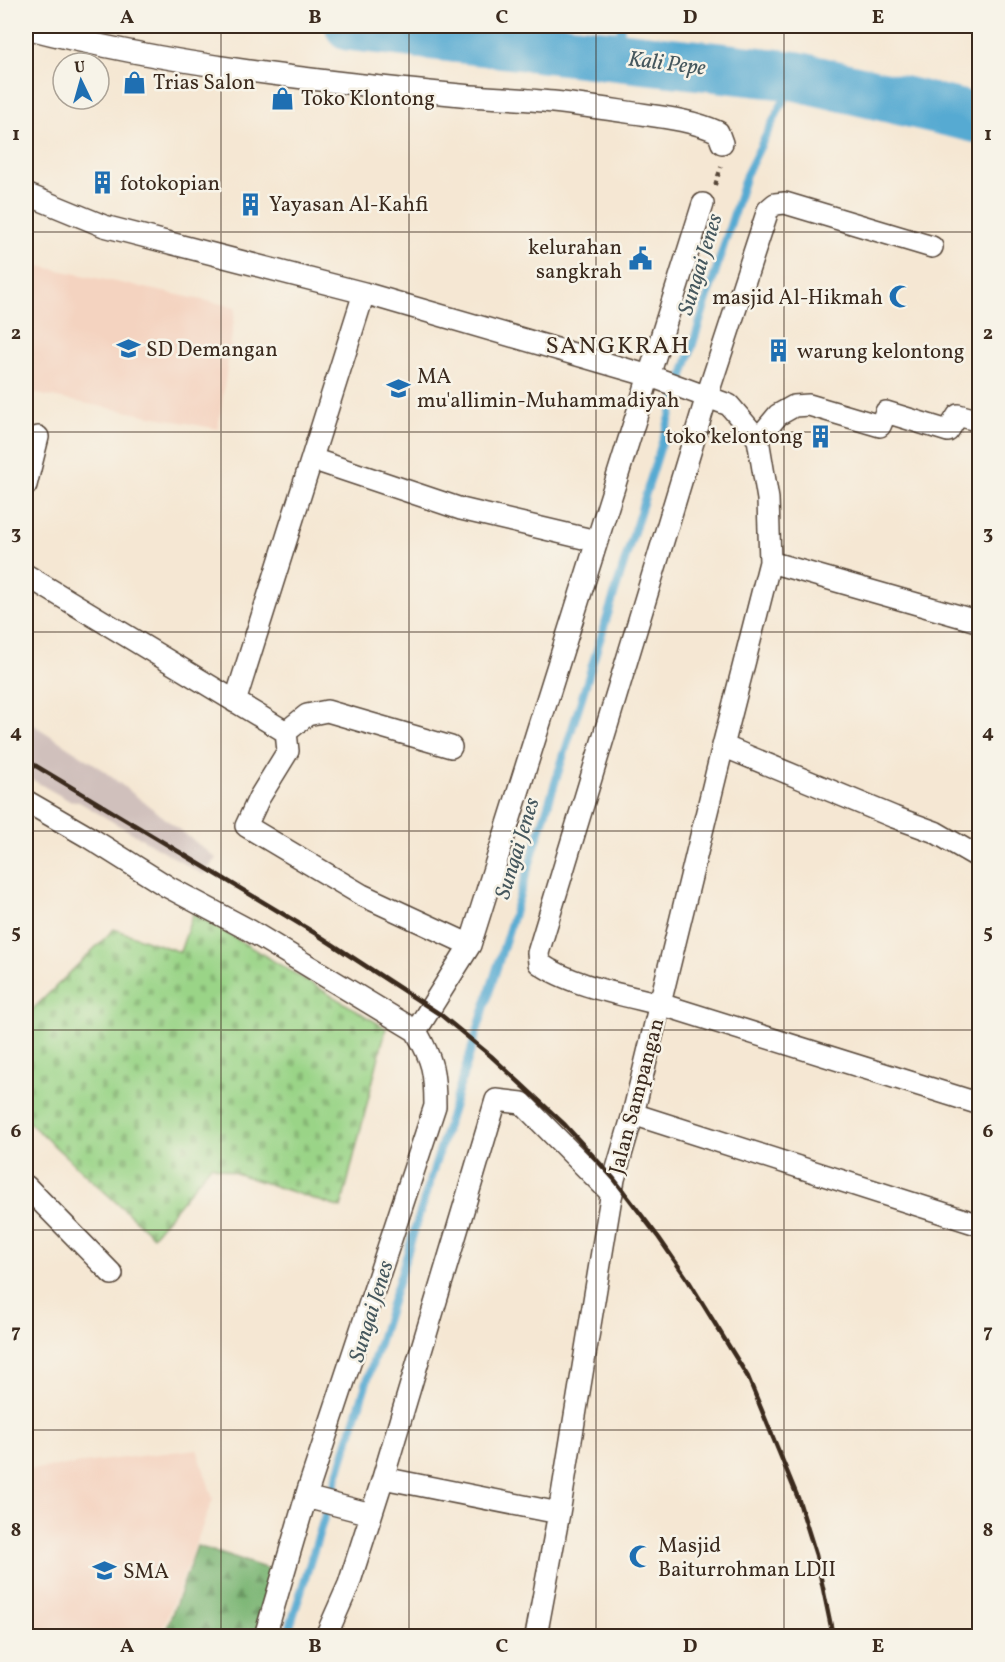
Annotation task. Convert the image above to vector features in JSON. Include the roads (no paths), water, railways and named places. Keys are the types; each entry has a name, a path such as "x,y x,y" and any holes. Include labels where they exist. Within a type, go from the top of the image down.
{"street":[{"path":"26,28 69,40 127,51 297,76 470,96 550,102 659,117 703,125 718,132 722,142"},
{"path":"26,194 104,226 364,293 651,376 729,405 758,439 778,415 794,406 808,405 880,426 886,412 948,431 958,415 980,421"},
{"path":"932,247 785,203 775,204 768,210 702,394 538,953 539,963 551,971 608,991 660,1004 980,1104"},
{"path":"416,1031 470,945 596,541 651,376 703,204"},
{"path":"235,702 364,293"},
{"path":"26,484 38,437"},
{"name":"Jalan Sampangan","path":"536,1636 560,1514 612,1194 770,562 768,499 758,439"},
{"path":"312,459 461,509 596,541"},
{"path":"770,562 980,622"},
{"path":"26,575 286,732"},
{"path":"286,732 307,716 327,711 451,747"},
{"path":"286,732 288,751 259,798 246,826 362,895 470,945"},
{"path":"723,746 935,832 980,858"},
{"path":"26,801 168,887 249,930 416,1031 430,1056 435,1079 435,1106 312,1498 265,1636"},
{"path":"326,1636 349,1584 372,1514 496,1100 522,1104 612,1194"},
{"path":"633,1114 980,1225"},
{"path":"26,1186 112,1274"},
{"path":"383,1478 560,1514"},
{"path":"312,1498 372,1514"}],"waterway":[{"name":"Kali Pepe","path":"350,26 796,76 980,119"},
{"path":"619,56 621,26"},
{"name":"Sungai Jenes","path":"287,1636 746,175 796,76"}],"railway":[{"path":"26,760 318,935 441,1015 491,1056 565,1125 614,1179 659,1238 748,1377 798,1498 816,1555 833,1636"}],"place":[{"name":"Trias Salon","path":"135,82"},
{"name":"Toko Klontong","path":"283,98"},
{"name":"fotokopian","path":"102,183"},
{"name":"Yayasan Al-Kahfi","path":"251,204"},
{"name":"kelurahan sangkrah","path":"640,259"},
{"name":"masjid Al-Hikmah","path":"901,297"},
{"name":"SD Demangan","path":"128,349"},
{"name":"warung kelontong","path":"779,351"},
{"name":"MA mu'allimin-Muhammadiyah","path":"399,388"},
{"name":"toko kelontong","path":"821,436"},
{"name":"Masjid Baiturrohman LDII","path":"640,1557"},
{"name":"SMA","path":"105,1571"}],"district":[{"name":"SANGKRAH","path":"618,345"}]}
